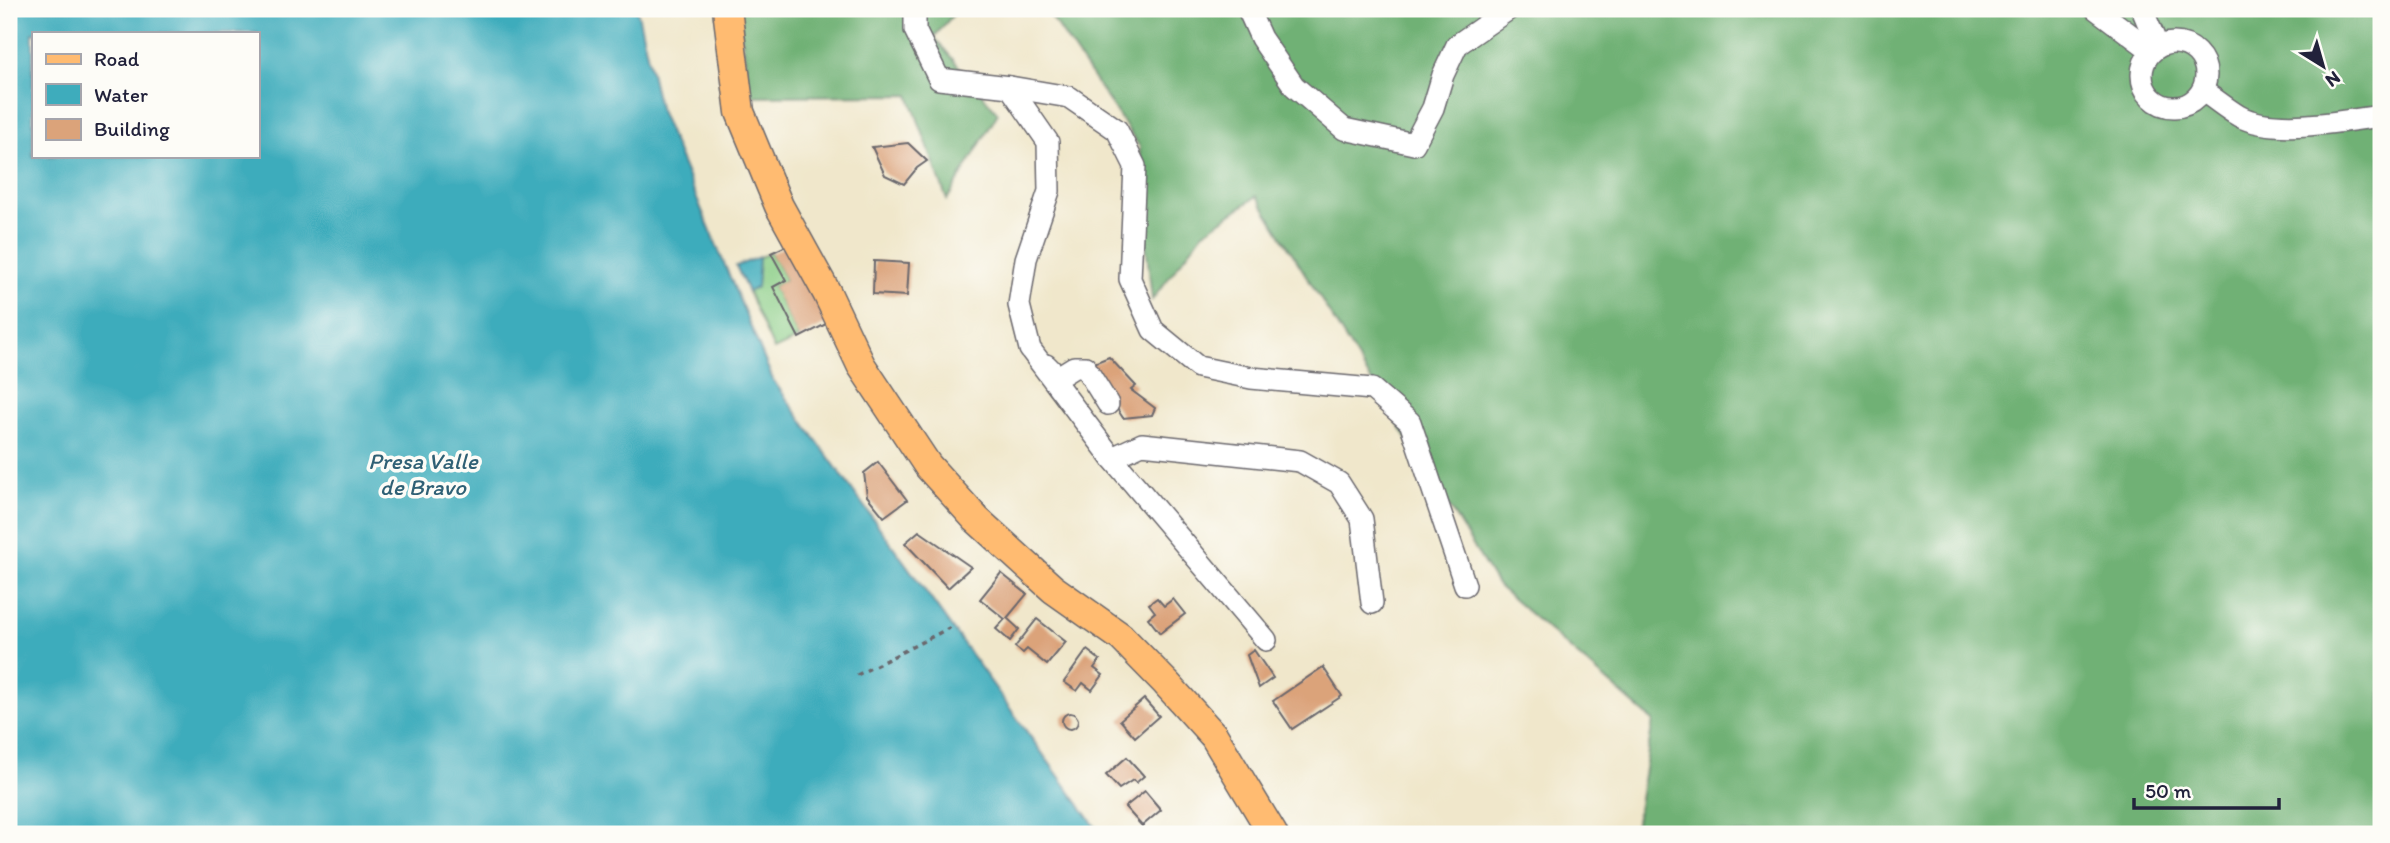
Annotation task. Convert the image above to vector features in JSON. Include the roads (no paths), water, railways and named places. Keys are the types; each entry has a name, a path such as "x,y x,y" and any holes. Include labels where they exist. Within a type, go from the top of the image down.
{"main road":[{"path":"727,9 740,112 779,206 827,293 861,365 928,466 976,519 1053,589 1121,637 1214,736 1273,834"}],"street":[{"path":"915,9 915,30 939,79 1069,97 1117,130 1135,166 1130,279 1153,330 1198,367 1251,379 1372,389 1410,422 1465,585"},
{"path":"1248,9 1261,38 1294,86 1344,129 1414,144 1433,108 1443,75 1457,45 1509,9"},
{"path":"2096,9 2155,49"},
{"path":"2142,9 2155,49"},
{"path":"2176,42 2189,45 2199,53 2205,63 2207,74 2203,90 2192,103 2179,107 2165,106 2152,100 2144,89 2141,75 2144,61 2155,49 2176,42"},
{"path":"1010,87 1048,142 1049,191 1026,260 1019,305 1030,349 1112,458 1266,640"},
{"path":"2203,90 2241,117 2274,125 2310,125 2381,116"},
{"path":"1030,349 1058,377 1074,367 1086,367 1108,404"},
{"path":"1112,458 1142,444 1300,461 1339,484 1362,519 1371,603"}],"water":[{"name":"Presa Valle de Bravo","path":"9,9 637,9 659,108 773,380 1097,829 1097,834 9,834"},
{"path":"759,257 757,287 748,292 736,266"}]}
